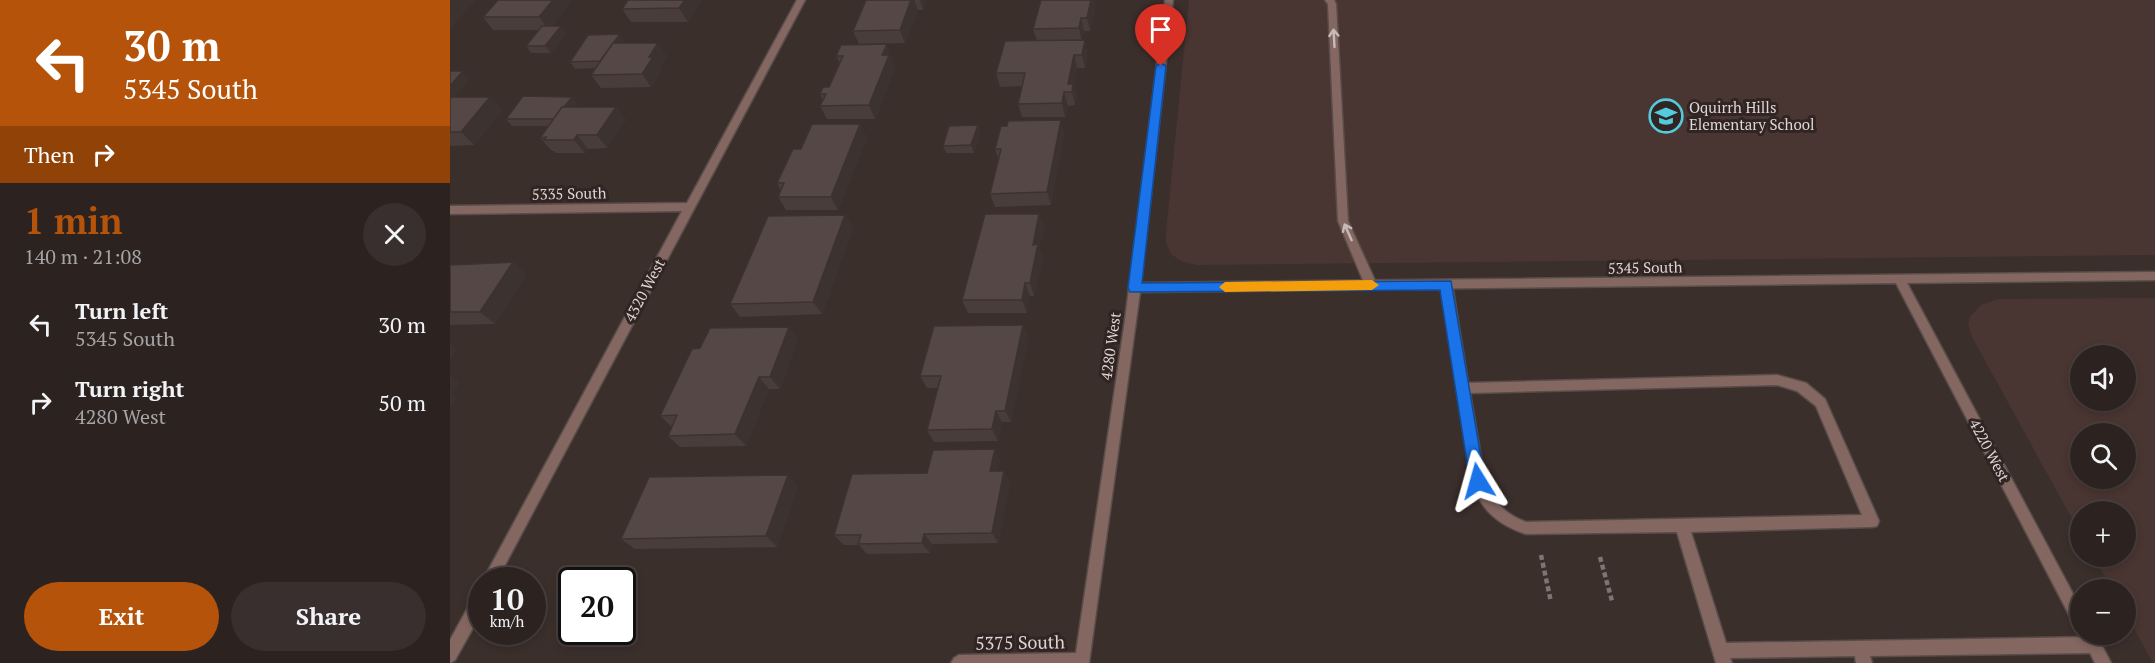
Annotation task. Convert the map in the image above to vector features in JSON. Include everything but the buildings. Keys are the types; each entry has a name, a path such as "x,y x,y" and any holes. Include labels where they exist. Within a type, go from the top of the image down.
{"street":[{"name":"4320 West","path":"497,567 801,0"},
{"name":"4280 West","path":"1082,661 1134,288 1169,0"},
{"path":"1329,0 1332,4 1343,221 1371,285"},
{"name":"5335 South","path":"450,210 688,207"},
{"name":"5345 South","path":"1134,288 2155,276"},
{"name":"4220 West","path":"1899,279 2070,602"},
{"path":"1446,285 1478,481 1482,496 1510,524 1536,528 1872,521 1821,403 1812,392 1794,383 1777,380 1463,388"},
{"path":"1683,526 1722,657 1862,656 2070,641"},
{"path":"450,655 468,622"},
{"path":"2093,645 2103,663"},
{"name":"5375 South","path":"959,663 1082,661"}],"path":[{"path":"1593,527 1612,602"},
{"path":"1536,528 1551,603"}],"shaded area":[{"name":"Oquirrh Hills Elementary School","path":"1189,0 2155,0 2155,255 1196,265 1181,261 1171,254 1166,243"},
{"path":"2155,298 2155,663 2136,632 2136,579 2106,579 2100,567 2136,567 2136,501 2070,501 2070,515 1972,337 1968,325 1970,317 1981,305 1999,299"}],"slow traffic":[{"path":"1225,287 1372,285"}],"place":[{"name":"Oquirrh Hills Elementary School","path":"1666,116"}],"route":[{"path":"1161,66 1134,288 1446,285 1478,481"}]}
